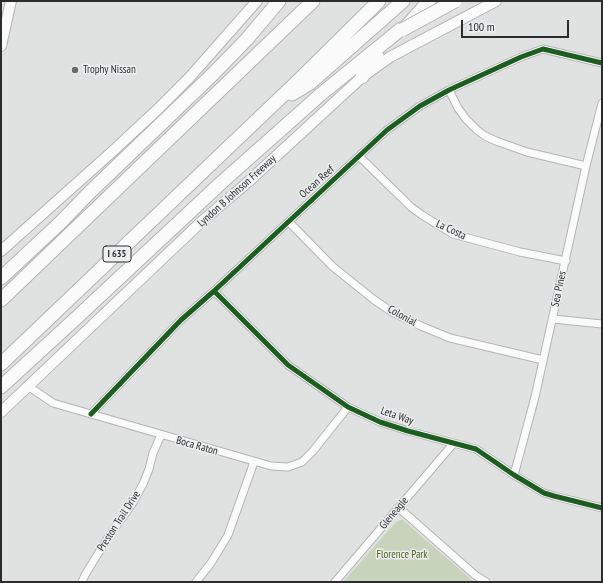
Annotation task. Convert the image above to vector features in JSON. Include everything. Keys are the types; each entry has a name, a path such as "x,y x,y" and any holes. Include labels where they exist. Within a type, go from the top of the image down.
{"highway":[{"path":"1,278 213,74 247,39 279,1"},
{"path":"1,300 313,1"},
{"name":"I 635","path":"1,364 275,103 378,1"},
{"path":"275,103 310,83 403,1"},
{"path":"362,77 368,64 394,40 429,1"},
{"path":"1,387 216,187 320,95 386,40 437,1"},
{"path":"401,29 455,1"}],"main road":[{"path":"1,46 4,20 11,1"},
{"path":"1,251 158,109 189,78 258,1"},
{"name":"Lyndon B Johnson Freeway","path":"1,412 201,222 248,182 362,77 390,57 496,1"}],"street":[{"name":"Ocean Reef","path":"90,414 181,320 360,157 387,130 403,118 449,90 543,49 602,63"},
{"path":"449,90 458,108 466,119 485,136 496,142 527,152 586,166"},
{"name":"Sea Pines","path":"514,475 535,397 586,166 602,103"},
{"name":"La Costa","path":"360,157 411,207 453,234 512,250 566,261"},
{"name":"Colonial","path":"289,222 338,270 372,299 392,312 420,326 450,338 543,360"},
{"name":"Leta Way","path":"214,291 288,365 348,407 380,422 453,444 476,449 544,493 602,508"},
{"path":"553,319 602,324"},
{"name":"Boca Raton","path":"28,386 53,403 271,466 288,467 302,462 313,451 348,407"},
{"name":"Preston Trail Drive","path":"82,582 106,539 132,504 143,484 153,453 161,435"},
{"name":"Gleneagle","path":"335,582 453,444"},
{"path":"196,582 212,563 228,535 254,462"},
{"path":"399,508 475,575 486,582"}],"green space":[{"name":"Florence Park","path":"403,520 474,582 343,582 396,522"}],"cycle path":[{"path":"91,414 181,320 387,130 420,106 449,90 521,57 543,49 602,63"},
{"path":"214,291 288,365 348,407 380,422 476,449 544,493 602,508"}],"place":[{"name":"Trophy Nissan","path":"75,70"}]}
